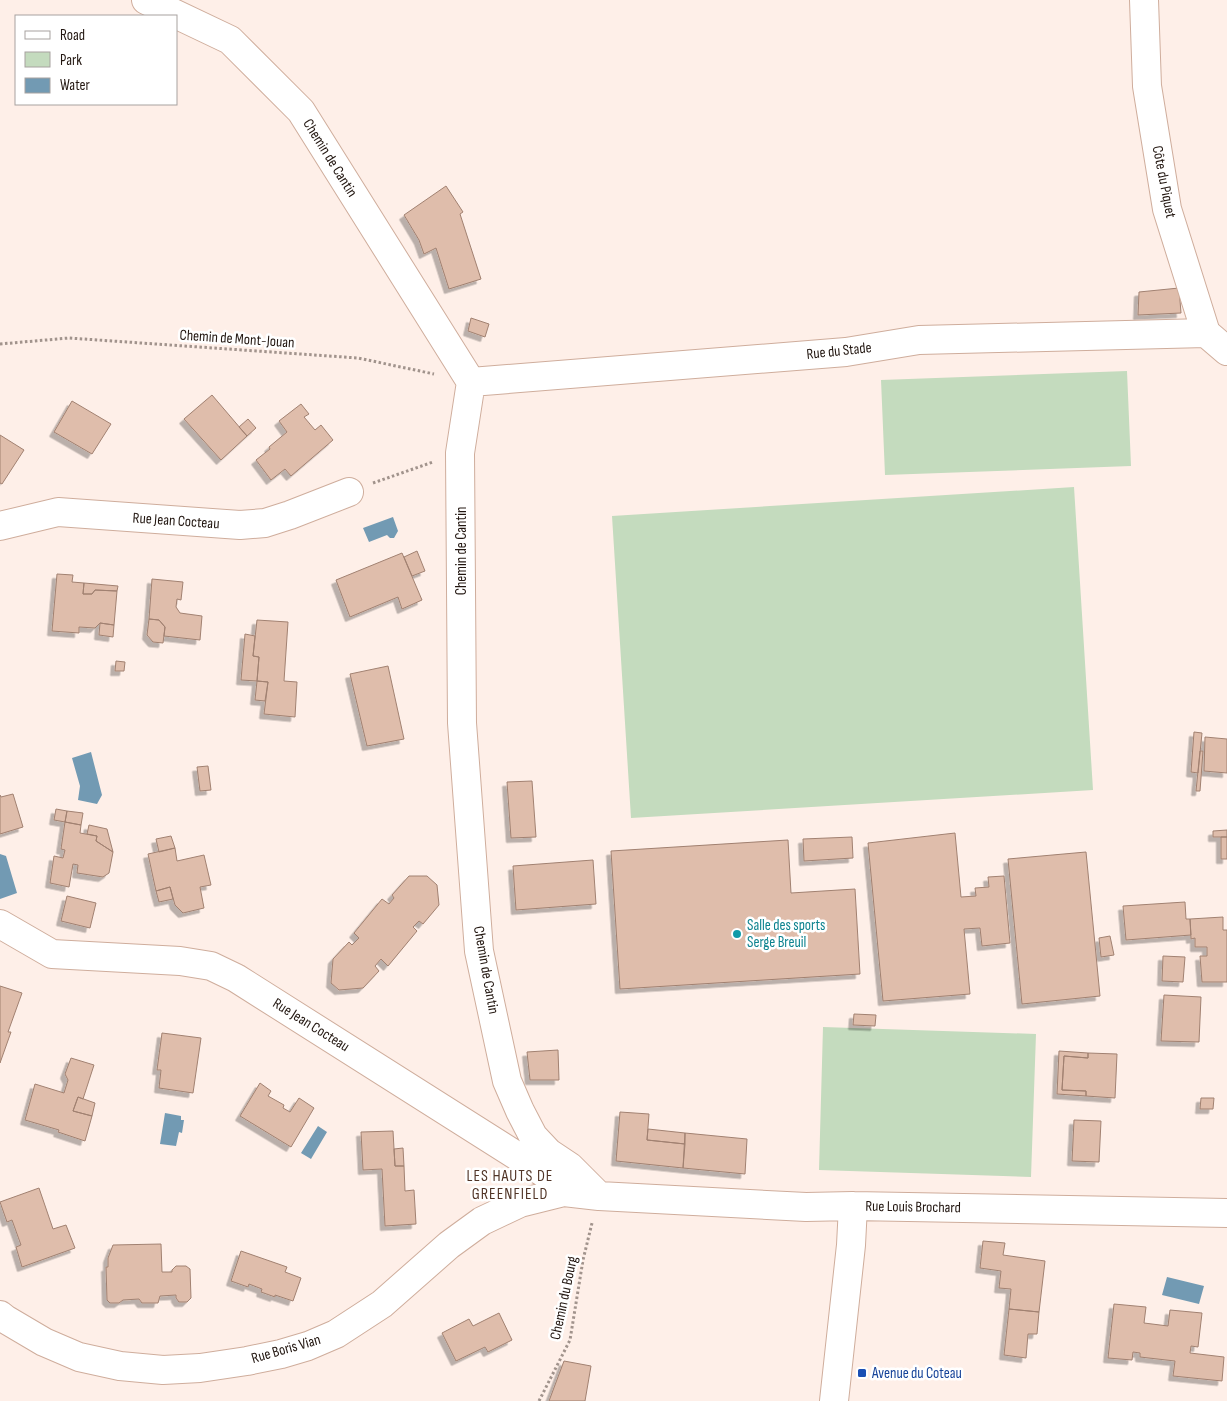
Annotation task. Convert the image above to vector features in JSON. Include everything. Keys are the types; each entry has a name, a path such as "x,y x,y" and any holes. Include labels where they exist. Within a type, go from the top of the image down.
{"street":[{"name":"Chemin de Cantin","path":"146,0 178,15"},
{"name":"Côte du Piquet","path":"1144,0 1147,86 1167,209 1206,332"},
{"name":"Chemin de Cantin","path":"178,15 230,40 300,111 471,382 460,453 462,723 479,951 507,1081 520,1111 538,1142 549,1153 570,1167 600,1196"},
{"name":"Rue du Stade","path":"471,382 846,352 919,340 1206,332"},
{"path":"1206,332 1227,351"},
{"name":"Rue Jean Cocteau","path":"0,526 58,512 240,525 265,523 349,492"},
{"name":"Rue Jean Cocteau","path":"0,924 52,954 180,961 211,966 236,978 291,1012 555,1180 600,1196"},
{"name":"Rue Boris Vian","path":"0,1315 44,1342 79,1357 120,1366 163,1370 200,1368 247,1361 308,1346 336,1334 382,1304 449,1246 482,1221 520,1203 564,1192 600,1196"},
{"name":"Rue Louis Brochard","path":"600,1196 806,1207 853,1206 1227,1212"},
{"path":"834,1401 851,1246 853,1206"}],"path":[{"name":"Chemin de Mont-Jouan","path":"0,344 69,338 358,358 471,382"},
{"path":"349,492 460,453"},
{"name":"Chemin du Bourg","path":"539,1401 570,1340 583,1260 600,1196"}],"green space":[{"path":"1127,371 1131,466 885,475 881,380"},
{"path":"1074,487 1093,790 631,818 612,516"},
{"path":"823,1027 1036,1034 1031,1177 819,1170"}],"water":[{"path":"393,517 398,531 394,538 390,538 387,535 369,542 363,528"},
{"path":"91,752 102,795 97,804 78,800 80,786 72,758"},
{"path":"0,854 6,856 17,893 0,899"},
{"path":"165,1113 181,1116 181,1120 184,1120 182,1133 179,1132 176,1146 160,1144"},
{"path":"318,1126 327,1132 311,1159 301,1153"},
{"path":"1167,1277 1204,1286 1199,1304 1162,1295"}],"building":[{"path":"446,186 463,212 460,214 481,279 449,289 436,248 424,254 419,240 404,215"},
{"path":"1179,288 1181,313 1138,315 1139,292"},
{"path":"471,318 489,324 485,337 468,331"},
{"path":"212,395 247,436 221,460 184,419"},
{"path":"72,401 111,424 92,454 54,432"},
{"path":"301,404 309,414 304,417 315,430 321,425 333,440 291,476 285,469 271,480 256,460 287,432 279,421"},
{"path":"248,419 256,428 247,436 239,427"},
{"path":"0,435 24,450 2,484 0,483"},
{"path":"417,551 425,571 412,576 404,557"},
{"path":"402,553 422,600 402,609 398,597 350,617 336,580"},
{"path":"57,574 73,575 72,582 84,583 83,594 92,594 95,590 117,591 114,625 100,623 95,628 79,627 79,633 52,631"},
{"path":"152,579 183,582 181,600 177,599 176,607 180,613 202,616 200,640 164,636 165,627 159,620 149,619"},
{"path":"84,583 118,586 117,591 95,590 92,594 83,594"},
{"path":"149,619 159,620 165,627 163,643 153,642 147,635"},
{"path":"257,620 288,622 284,681 297,682 295,717 264,714 268,682 257,681 259,657 253,656"},
{"path":"100,623 114,625 113,637 99,635"},
{"path":"245,634 255,636 253,656 259,657 257,681 241,680"},
{"path":"116,661 125,662 124,671 115,671"},
{"path":"388,666 404,739 367,746 350,674"},
{"path":"257,681 268,682 265,701 255,700"},
{"path":"1194,732 1202,733 1198,773 1191,772"},
{"path":"1205,737 1227,739 1227,773 1204,771"},
{"path":"1200,751 1203,751 1200,791 1196,791"},
{"path":"208,766 211,790 200,791 197,767"},
{"path":"532,781 536,837 511,838 507,782"},
{"path":"13,794 23,827 0,834 0,795 1,797"},
{"path":"56,809 67,811 65,822 54,820"},
{"path":"67,811 83,813 81,825 65,822"},
{"path":"65,822 81,825 80,833 97,836 96,841 113,852 109,873 103,877 77,873 78,865 73,864 69,887 50,883 54,856 63,858 65,850 61,849"},
{"path":"89,825 107,829 113,852 96,841 97,836 87,834"},
{"path":"1227,830 1227,837 1213,837 1213,831"},
{"path":"955,833 961,897 976,896 975,888 989,887 988,877 1004,876 1010,943 982,946 980,928 964,929 970,994 883,1001 868,843"},
{"path":"171,836 175,848 159,852 156,839"},
{"path":"852,837 853,858 804,861 803,839"},
{"path":"1221,837 1227,837 1227,859 1221,859"},
{"name":"Salle des sports Serge Breuil","path":"788,840 791,893 855,889 860,974 620,989 611,851"},
{"path":"175,848 177,861 204,855 211,885 200,887 204,908 183,913 175,905 170,887 156,891 148,854"},
{"path":"1086,852 1100,996 1022,1004 1008,859"},
{"path":"593,860 596,904 516,910 513,866"},
{"path":"409,876 427,876 437,885 439,905 423,924 419,921 413,927 417,931 388,966 381,959 375,966 379,971 363,988 339,990 331,983 333,959 349,942 352,945 359,938 354,933 382,899 389,904 394,898 392,895"},
{"path":"170,887 173,899 159,902 156,891"},
{"path":"67,896 96,903 90,928 61,921"},
{"path":"1185,902 1186,919 1190,919 1191,935 1126,940 1123,906"},
{"path":"1223,917 1223,930 1227,930 1227,982 1202,982 1200,956 1207,956 1207,947 1195,947 1195,938 1191,939 1190,919"},
{"path":"1110,936 1114,955 1101,957 1099,938"},
{"path":"1163,956 1185,957 1183,982 1162,981"},
{"path":"0,986 22,993 8,1032 11,1032 0,1063"},
{"path":"1164,995 1201,997 1199,1042 1161,1041"},
{"path":"854,1014 876,1015 875,1026 853,1025"},
{"path":"162,1033 201,1038 193,1093 159,1088 161,1070 157,1070"},
{"path":"558,1050 559,1080 530,1080 527,1052"},
{"path":"1059,1051 1088,1053 1088,1058 1064,1056 1062,1090 1086,1091 1086,1096 1057,1094"},
{"path":"1088,1053 1117,1054 1115,1098 1086,1096 1086,1091 1062,1090 1064,1056 1088,1058"},
{"path":"71,1058 94,1065 83,1099 78,1097 73,1111 92,1116 85,1141 58,1132 59,1130 25,1120 35,1084 64,1093 68,1080 65,1074"},
{"path":"260,1083 271,1091 268,1096 284,1105 283,1108 290,1112 299,1098 314,1108 291,1147 240,1116"},
{"path":"78,1097 95,1103 92,1116 73,1111"},
{"path":"1201,1098 1214,1098 1213,1109 1200,1109"},
{"path":"620,1112 649,1114 647,1140 685,1144 683,1168 616,1161"},
{"path":"1074,1120 1101,1121 1099,1162 1072,1161"},
{"path":"648,1129 685,1133 685,1144 647,1140"},
{"path":"393,1131 395,1166 404,1166 405,1191 414,1190 416,1224 385,1226 382,1169 363,1170 361,1132"},
{"path":"685,1133 747,1139 745,1174 683,1168"},
{"path":"403,1148 404,1166 395,1166 394,1149"},
{"path":"39,1188 53,1229 66,1225 75,1248 22,1267 16,1247 21,1245 12,1220 7,1222 0,1202"},
{"path":"983,1241 1005,1243 1003,1255 1045,1261 1039,1312 1009,1309 1011,1289 999,1288 1001,1271 980,1268"},
{"path":"161,1244 162,1272 172,1272 176,1266 186,1266 190,1269 191,1298 187,1302 179,1302 176,1295 160,1296 158,1303 142,1303 139,1299 110,1303 107,1300 106,1267 108,1267 108,1258 113,1245"},
{"path":"241,1251 287,1267 285,1272 301,1278 293,1301 261,1292 262,1289 249,1284 248,1287 231,1281"},
{"path":"1114,1304 1146,1307 1144,1323 1168,1326 1170,1310 1202,1313 1198,1347 1191,1346 1190,1353 1224,1357 1222,1381 1173,1376 1175,1361 1140,1357 1140,1353 1133,1352 1132,1360 1108,1358"},
{"path":"1009,1309 1039,1312 1037,1334 1028,1334 1026,1358 1004,1355"},
{"path":"499,1313 512,1340 488,1352 485,1347 456,1361 442,1333 469,1319 473,1326"},
{"path":"564,1361 591,1366 585,1401 549,1401"}],"place":[{"name":"Salle des sports Serge Breuil","path":"737,934"},
{"name":"Avenue du Coteau","path":"862,1373"}],"district":[{"name":"LES HAUTS DE GREENFIELD","path":"510,1185"}]}
